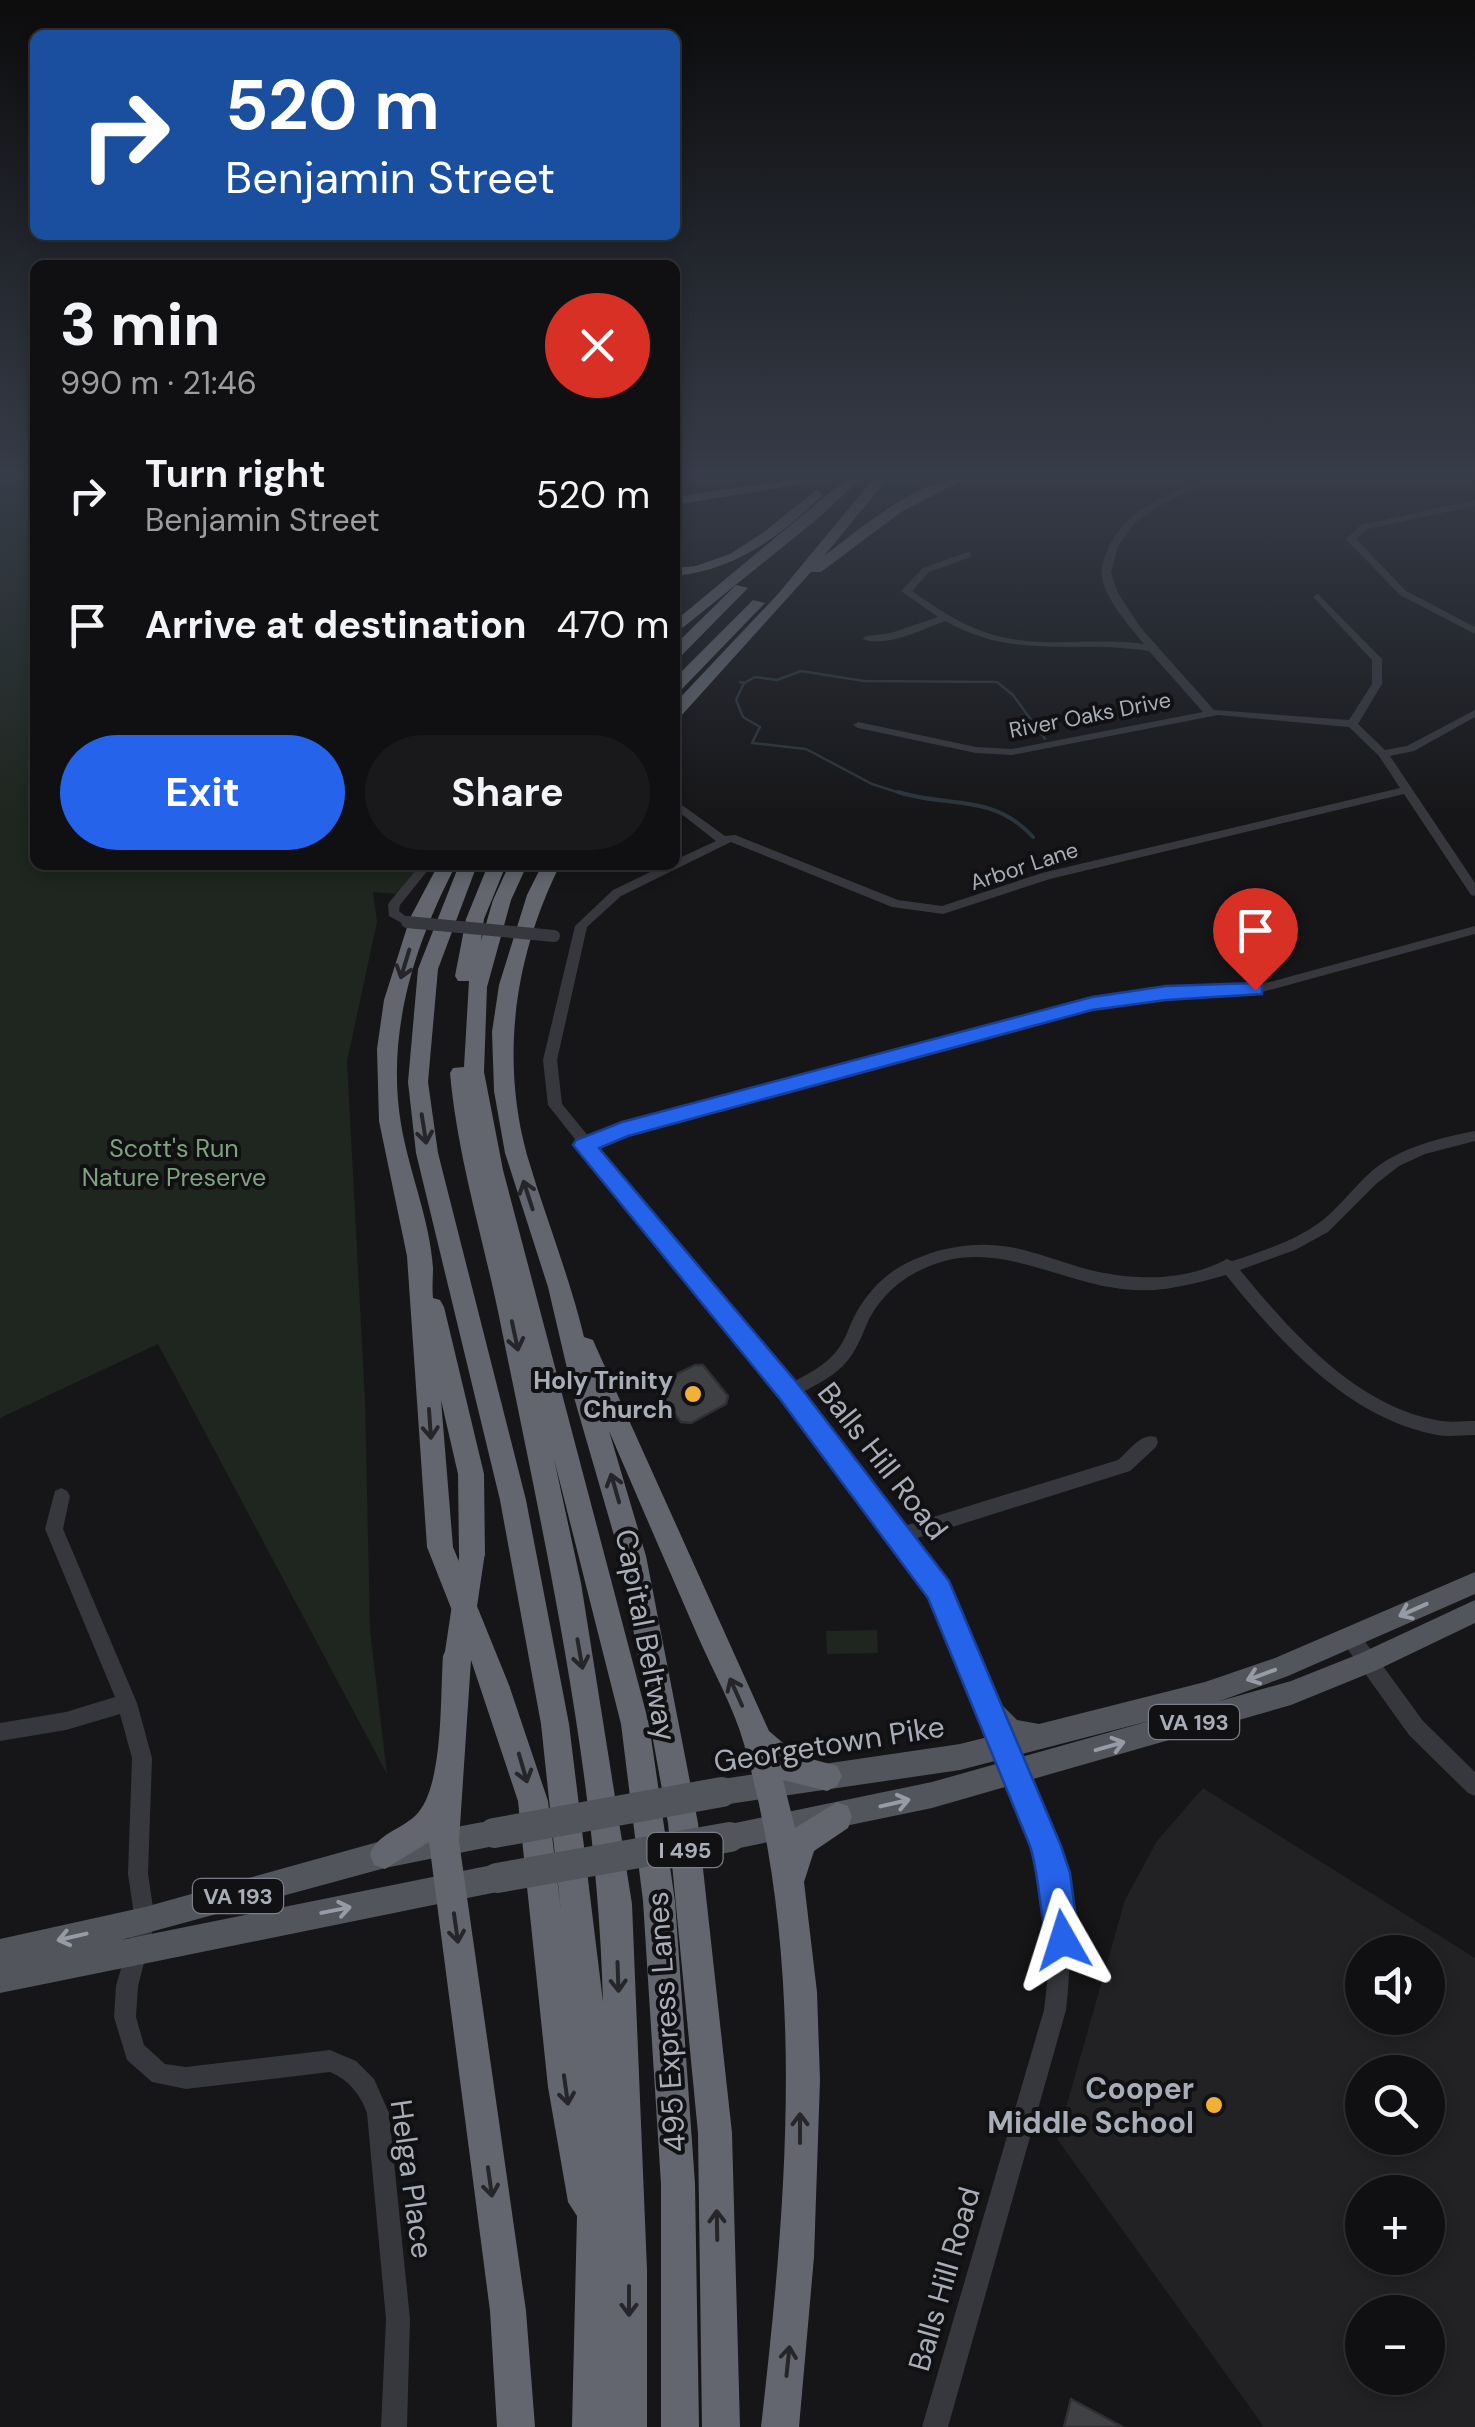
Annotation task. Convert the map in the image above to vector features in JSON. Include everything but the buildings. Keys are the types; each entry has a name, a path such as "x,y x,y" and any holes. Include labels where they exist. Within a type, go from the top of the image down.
{"highway":[{"path":"680,625 718,591"},
{"path":"680,649 738,591"},
{"path":"680,682 769,591"},
{"path":"680,708 787,591"},
{"path":"783,597 790,591"},
{"path":"444,870 419,918 394,1000 387,1049 390,1122 418,1257 451,1376 468,1458 472,1555 457,1656 444,1795 444,1841 508,2311 516,2427"},
{"path":"406,1190 399,1093 412,1016 434,942 466,870"},
{"name":"495 Express Lanes","path":"495,870 475,919 469,952 460,1071 467,1139 501,1268 568,1584 616,1904 629,2270 628,2427"},
{"name":"495 Express Lanes","path":"516,870 502,900 476,987 474,1072 492,1170 634,1724 659,1900 678,2184 680,2427"},
{"name":"Capital Beltway","path":"548,870 511,974 502,1068 516,1153 560,1287 584,1394 633,1556 683,1823 715,2133 721,2427"},
{"path":"428,968 418,1082 424,1136 513,1500 555,1724 591,2036 596,2270 591,2427"},
{"path":"418,1257 440,1546 513,1732 533,1801 565,2087 596,2270"},
{"path":"560,1287 757,1738 771,1783 789,1895 798,1986 800,2174 780,2427"},
{"path":"757,1738 790,1768 827,1776"},
{"path":"385,1854 428,1825 444,1795"},
{"path":"789,1895 793,1859 801,1842 837,1816"}],"main road":[{"name":"Georgetown Pike","path":"0,1979 932,1795 1011,1760 1057,1734 1230,1686 1475,1583"},
{"name":"Georgetown Pike","path":"0,1953 144,1921 444,1841 771,1783 1011,1760 1291,1692 1368,1662 1475,1611"},
{"path":"989,1710 1016,1734 1057,1734"}],"street":[{"path":"906,591 945,618 1010,642 1110,640 1156,649"},
{"path":"1113,591 1211,713"},
{"path":"1401,591 1475,631"},
{"path":"1318,596 1377,658 1377,684 1352,724 1383,754 1475,892"},
{"path":"868,638 892,636 945,618"},
{"name":"River Oaks Drive","path":"858,725 976,750 1012,752 1211,713 1352,724"},
{"path":"1383,754 1410,749 1475,713"},
{"name":"Arbor Lane","path":"680,807 723,840 750,842 896,904 943,910 1046,876 1405,790"},
{"name":"Balls Hill Road","path":"680,862 723,840"},
{"path":"422,870 394,904 393,914 407,922 576,938"},
{"name":"Balls Hill Road","path":"663,870 617,893 592,911 576,938 549,1077 555,1105 789,1392 902,1535 939,1590 1055,1873 1061,1906 1061,1970 1050,2028 935,2427"},
{"path":"584,1145 622,1130 1092,1004 1134,996 1266,988 1475,930"},
{"path":"789,1392 842,1357 864,1314 884,1287 912,1267 946,1254 984,1249 1022,1253 1134,1284 1169,1283 1290,1244 1324,1227 1397,1160 1475,1136"},
{"path":"1227,1265 1287,1331 1373,1405 1436,1428 1475,1428"},
{"path":"902,1535 1124,1466 1150,1442"},
{"path":"62,1496 54,1530 127,1703 142,1758 138,1874 144,1921"},
{"path":"1351,1638 1416,1728 1475,1786"},
{"path":"0,1732 56,1723 127,1703"},
{"name":"Helga Place","path":"144,1921 127,1986 128,2035 135,2052 160,2074 214,2077 330,2061 347,2066 371,2091 378,2113 398,2319 394,2427"}],"shaded area":[{"name":"Cooper Middle School","path":"1203,1788 1438,1935 1345,1935 1345,2035 1445,2035 1445,1939 1475,1958 1475,2427 1264,2427 1057,2139 1125,1900 1157,1841"}],"green space":[{"name":"Scott's Run Nature Preserve","path":"0,591 30,591 30,870 417,870 397,894 373,892 377,922 347,1061 365,1400 370,1630 387,1774 158,1344 0,1418"},
{"path":"877,1630 878,1653 827,1654 826,1631"}],"waterway":[{"path":"744,683 755,677 777,680 801,671 864,681 997,682 1013,695 1045,739"},
{"path":"740,682 744,683"},
{"path":"744,683 736,700 743,717 760,727 752,743 806,749 872,784 906,795"},
{"path":"898,792 986,808 1018,823 1033,837"}],"place":[{"name":"Holy Trinity Church","path":"693,1394"},
{"name":"Cooper Middle School","path":"1214,2105"}],"route":[{"path":"1063,1940 1061,1906 1046,1846 939,1590 902,1535 789,1392 584,1145 622,1130 1092,1004 1166,993 1255,990"}]}
